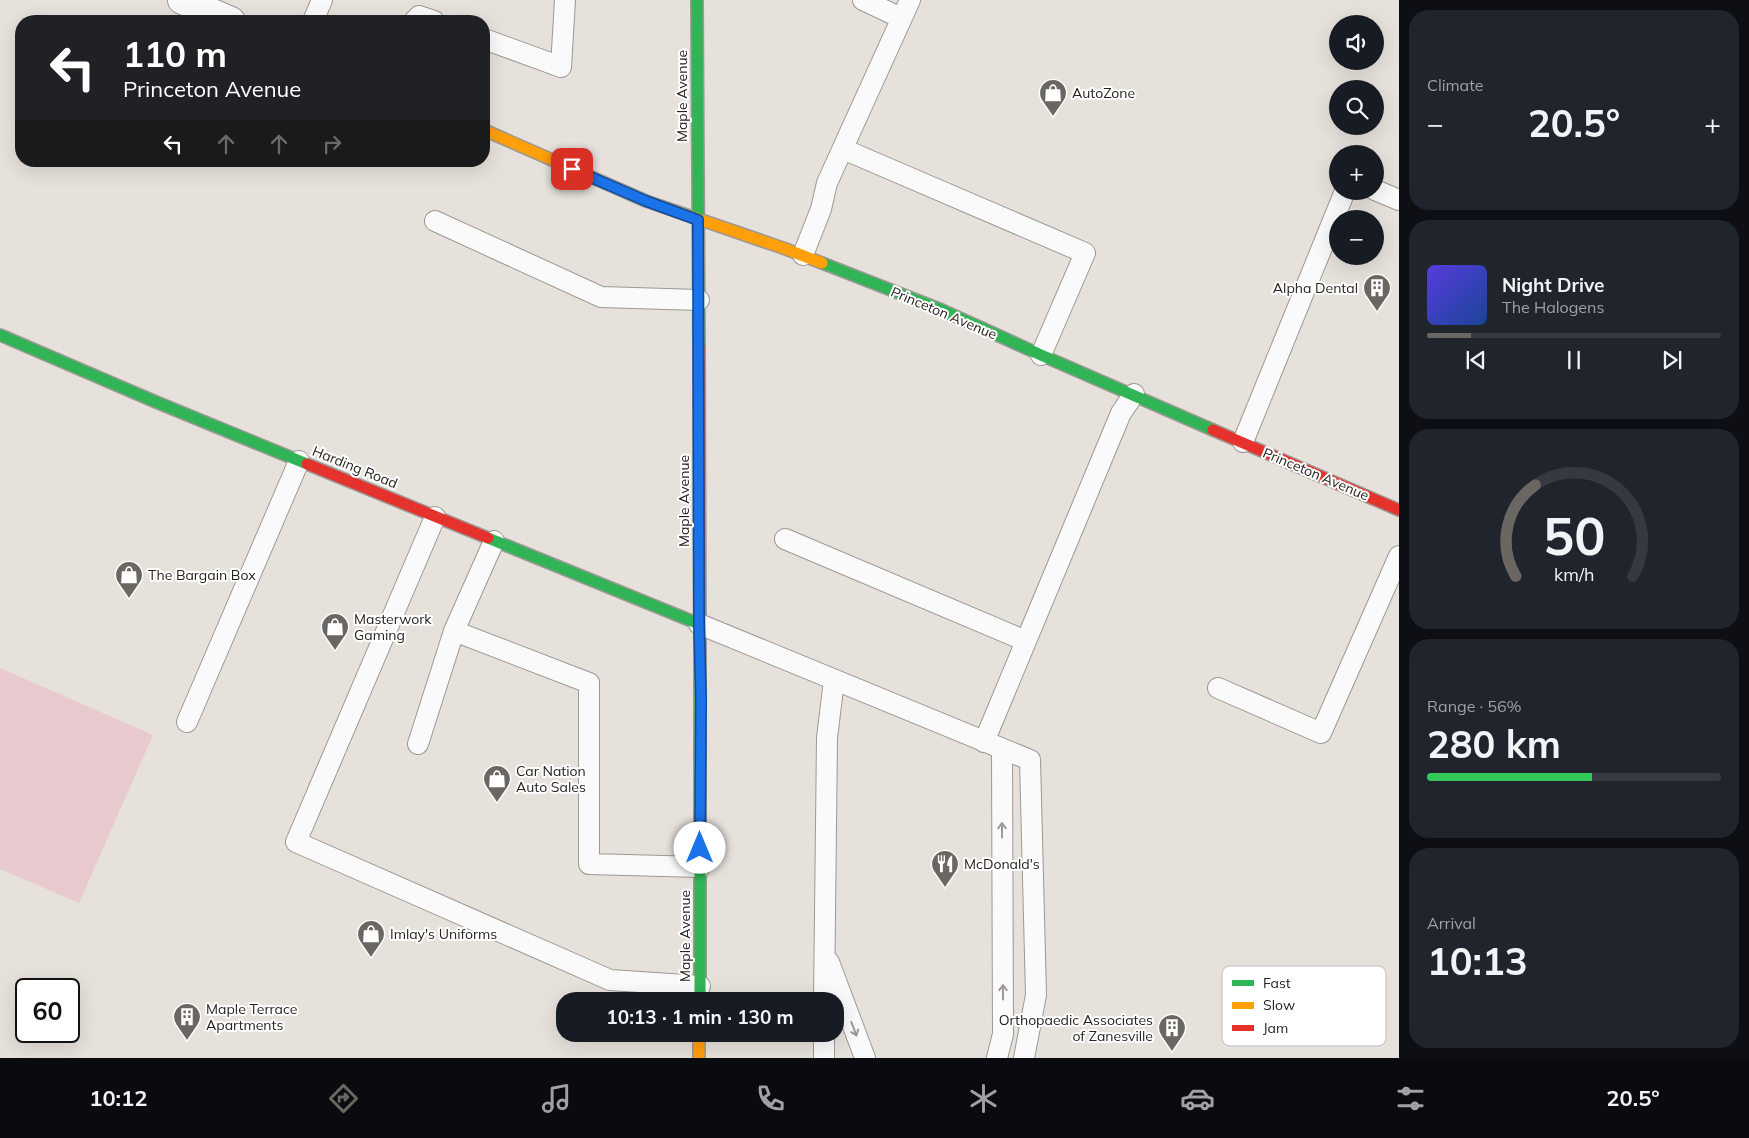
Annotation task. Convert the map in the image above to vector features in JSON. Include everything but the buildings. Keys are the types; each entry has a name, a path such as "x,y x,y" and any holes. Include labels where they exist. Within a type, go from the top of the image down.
{"street":[{"path":"182,0 218,15"},
{"name":"Maple Avenue","path":"697,0 699,624 701,698 700,992"},
{"name":"Princeton Avenue","path":"490,133 632,195 698,220 802,255 942,310 1041,355 1399,510"},
{"name":"Harding Road","path":"0,335 156,402 699,624"},
{"path":"699,1058 700,1042"}],"lane":[{"path":"316,15 322,0"},
{"path":"490,41 561,67 565,0"},
{"path":"802,255 821,209 828,183 906,9 863,0"},
{"path":"843,149 1085,253 1041,355"},
{"path":"1384,194 1399,200"},
{"path":"1243,442 1341,200"},
{"path":"435,221 601,298 699,300"},
{"path":"998,1058 1003,1034 993,745 1026,641 1121,413 1134,394"},
{"path":"187,722 299,461"},
{"path":"435,517 296,842 610,980 687,992"},
{"path":"785,538 1026,641"},
{"path":"418,744 454,631 494,541"},
{"path":"1218,688 1321,733 1399,556"},
{"path":"699,624 1030,760 1036,995 1024,1058"},
{"path":"454,631 589,683 589,864 700,867"},
{"path":"824,992 827,738 834,680"},
{"path":"825,951 865,1058"},
{"path":"824,1042 824,1058"}],"shaded area":[{"path":"0,668 153,735 79,903 0,869"}],"traffic: fast":[{"path":"697,0 699,346"},
{"path":"822,263 942,310 1213,430"},
{"path":"0,335 307,464"},
{"path":"488,538 699,624"},
{"path":"700,658 700,992"}],"traffic: slow":[{"path":"490,133 646,201 822,263"},
{"path":"699,1042 699,1058"}],"traffic: jam":[{"path":"699,346 700,658"},
{"path":"1213,430 1399,510"},
{"path":"307,464 488,538"}],"place":[{"name":"AutoZone","path":"1053,117"},
{"name":"Alpha Dental","path":"1377,312"},
{"name":"The Bargain Box","path":"129,599"},
{"name":"Masterwork Gaming","path":"335,651"},
{"name":"Car Nation Auto Sales","path":"497,803"},
{"name":"McDonald's","path":"945,888"},
{"name":"Imlay's Uniforms","path":"371,958"},
{"name":"Maple Terrace Apartments","path":"187,1041"},
{"name":"Orthopaedic Associates of Zanesville","path":"1172,1052"}],"route":[{"path":"572,169 646,201 698,220 700,848"}]}
